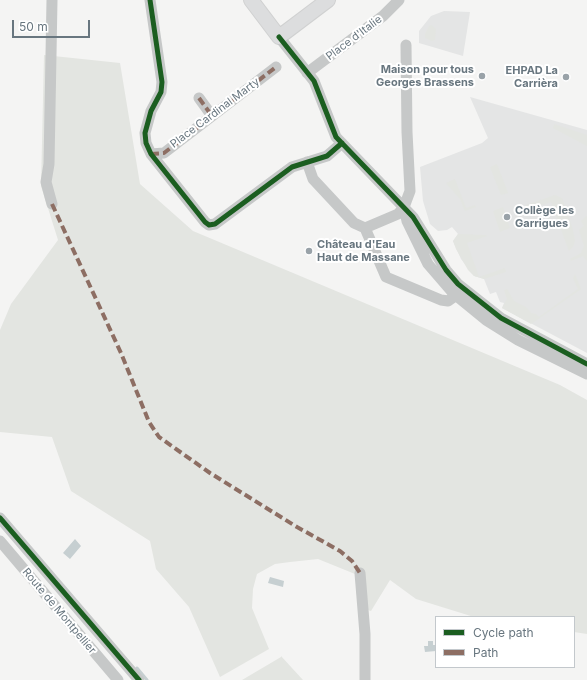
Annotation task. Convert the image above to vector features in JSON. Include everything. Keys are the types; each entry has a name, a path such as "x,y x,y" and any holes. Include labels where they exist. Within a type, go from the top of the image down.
{"main road":[{"path":"251,0 279,37 328,0"}],"street":[{"path":"52,0 49,164 46,182 52,204"},
{"path":"150,0 162,82 161,92 151,111 145,133 146,143 151,154 200,217 210,225 215,224 292,167 327,156 342,143"},
{"name":"Place d'Italie","path":"307,73 383,16 399,0"},
{"path":"279,37 320,92 336,137 413,217 446,270 458,284 472,297 501,318 587,364"},
{"path":"365,228 398,214 404,207 410,191 407,132 406,46"},
{"name":"Place Cardinal Marty","path":"151,154 164,153 276,67"},
{"path":"199,98 212,116"},
{"path":"307,162 312,179 354,222 365,228 386,277 441,300 448,301 455,296"},
{"path":"404,207 407,221 428,264 455,296 486,320 518,340 587,374"},
{"path":"0,518 139,680"},
{"name":"Route de Montpellier","path":"0,542 118,680"},
{"path":"360,573 365,634 365,680"}],"shaded area":[{"path":"444,11 470,12 463,56 419,43 419,31 431,16"},
{"path":"431,25 436,29 435,40 432,41 425,38 425,34"},
{"path":"44,55 120,63 140,184 193,231 560,385 587,400 587,634 575,632 575,616 471,616 416,599 390,580 371,611 358,607 355,574 318,559 290,562 275,564 257,574 253,589 252,608 269,649 220,677 189,607 156,569 150,541 71,491 52,437 0,432 0,330 11,304 58,240 41,186"},
{"name":"Collège les Garrigues","path":"470,97 587,130 587,353 502,308 504,303 500,302 496,292 490,294 484,279 474,276 461,259 453,241 458,234 452,227 447,230 438,231 430,224 423,201 420,167 482,143 488,138"},
{"path":"554,124 587,135 587,146 553,128"},
{"path":"497,164 508,193 501,195 490,167"},
{"path":"455,179 466,208 475,205 476,207 465,211 460,199 446,183"},
{"path":"555,195 562,198 573,230 575,241 573,247 569,251 551,202 528,210 526,205"},
{"path":"503,207 510,228 500,232 493,211"},
{"path":"587,216 587,261 583,256 571,261 570,259 581,253 584,246 579,230 584,226 581,221"},
{"path":"458,234 487,236 467,243 479,277 505,268 506,272 484,279 474,276 468,270 456,249 453,241"},
{"path":"575,274 581,289 531,324 502,308 507,299 504,290 507,289 514,301 526,307 531,313 536,314 539,317 578,289 573,278"},
{"path":"75,539 81,546 70,559 63,553"},
{"path":"270,577 284,581 283,587 268,583"},
{"path":"428,641 433,641 435,651 425,652 424,646 428,646"},
{"path":"281,657 303,680 242,680"}],"waterway":[{"path":"137,668 147,680"}],"marked path":[{"path":"151,154 164,153 276,67"},
{"path":"199,98 212,116"},
{"path":"52,204 121,353 149,422 159,437 210,473 297,527 340,551 352,561 360,573"}],"cycle path":[{"path":"150,0 162,82 161,92 151,111 145,133 146,143 151,154 209,225 215,224 292,167 327,156 342,143"},
{"path":"279,37 314,81 336,137 413,217 446,270 458,284 501,318 587,364"},
{"path":"0,518 139,680"}],"place":[{"name":"Maison pour tous Georges Brassens","path":"482,76"},
{"name":"EHPAD La Carrièra","path":"566,77"},
{"name":"Collège les Garrigues","path":"507,217"},
{"name":"Château d'Eau Haut de Massane","path":"309,251"}]}
